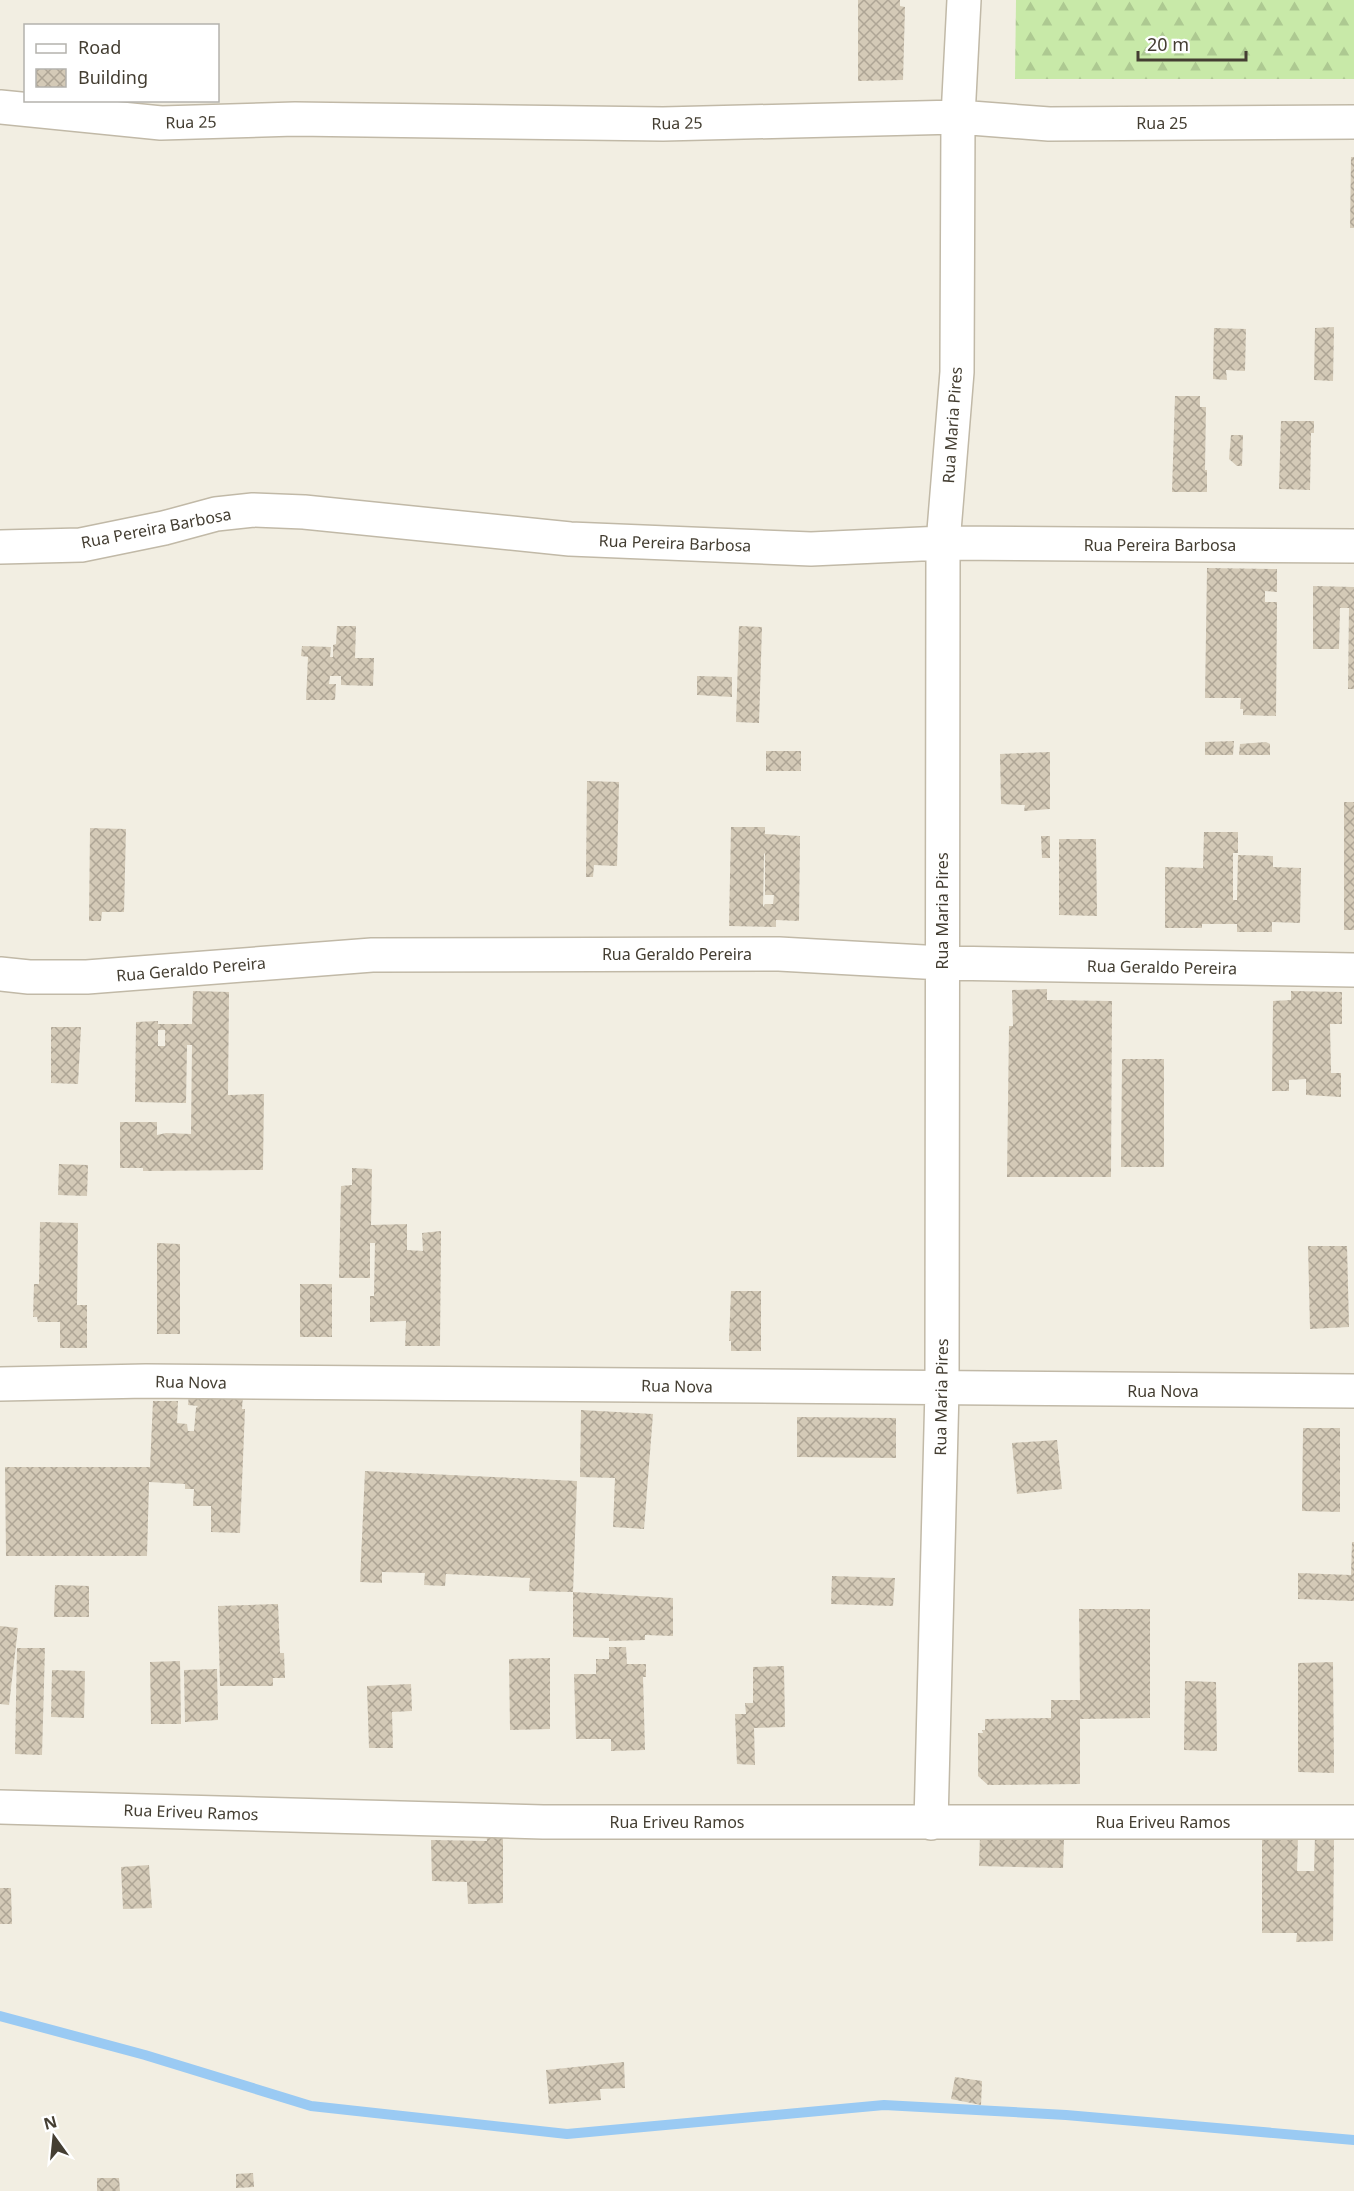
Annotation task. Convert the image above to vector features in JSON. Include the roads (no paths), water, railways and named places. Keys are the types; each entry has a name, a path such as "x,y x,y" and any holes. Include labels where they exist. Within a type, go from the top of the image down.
{"street":[{"name":"Rua Maria Pires","path":"931,1822 942,1389 943,543 957,372 958,117 964,0"},
{"name":"Rua 25","path":"0,107 161,123 296,119 663,124 958,117 1049,124 1354,122"},
{"name":"Rua Pereira Barbosa","path":"0,547 81,545 164,528 216,514 253,510 304,512 570,539 811,549 943,543 1354,546"},
{"name":"Rua Geraldo Pereira","path":"0,974 29,977 87,977 372,955 779,954 942,963 1354,970"},
{"name":"Rua Nova","path":"0,1384 158,1381 1354,1391"},
{"name":"Rua Eriveu Ramos","path":"0,1807 543,1822 1354,1822"}],"waterway":[{"path":"0,2016 145,2055 311,2106 567,2134 884,2105 1066,2115 1354,2140"}]}
